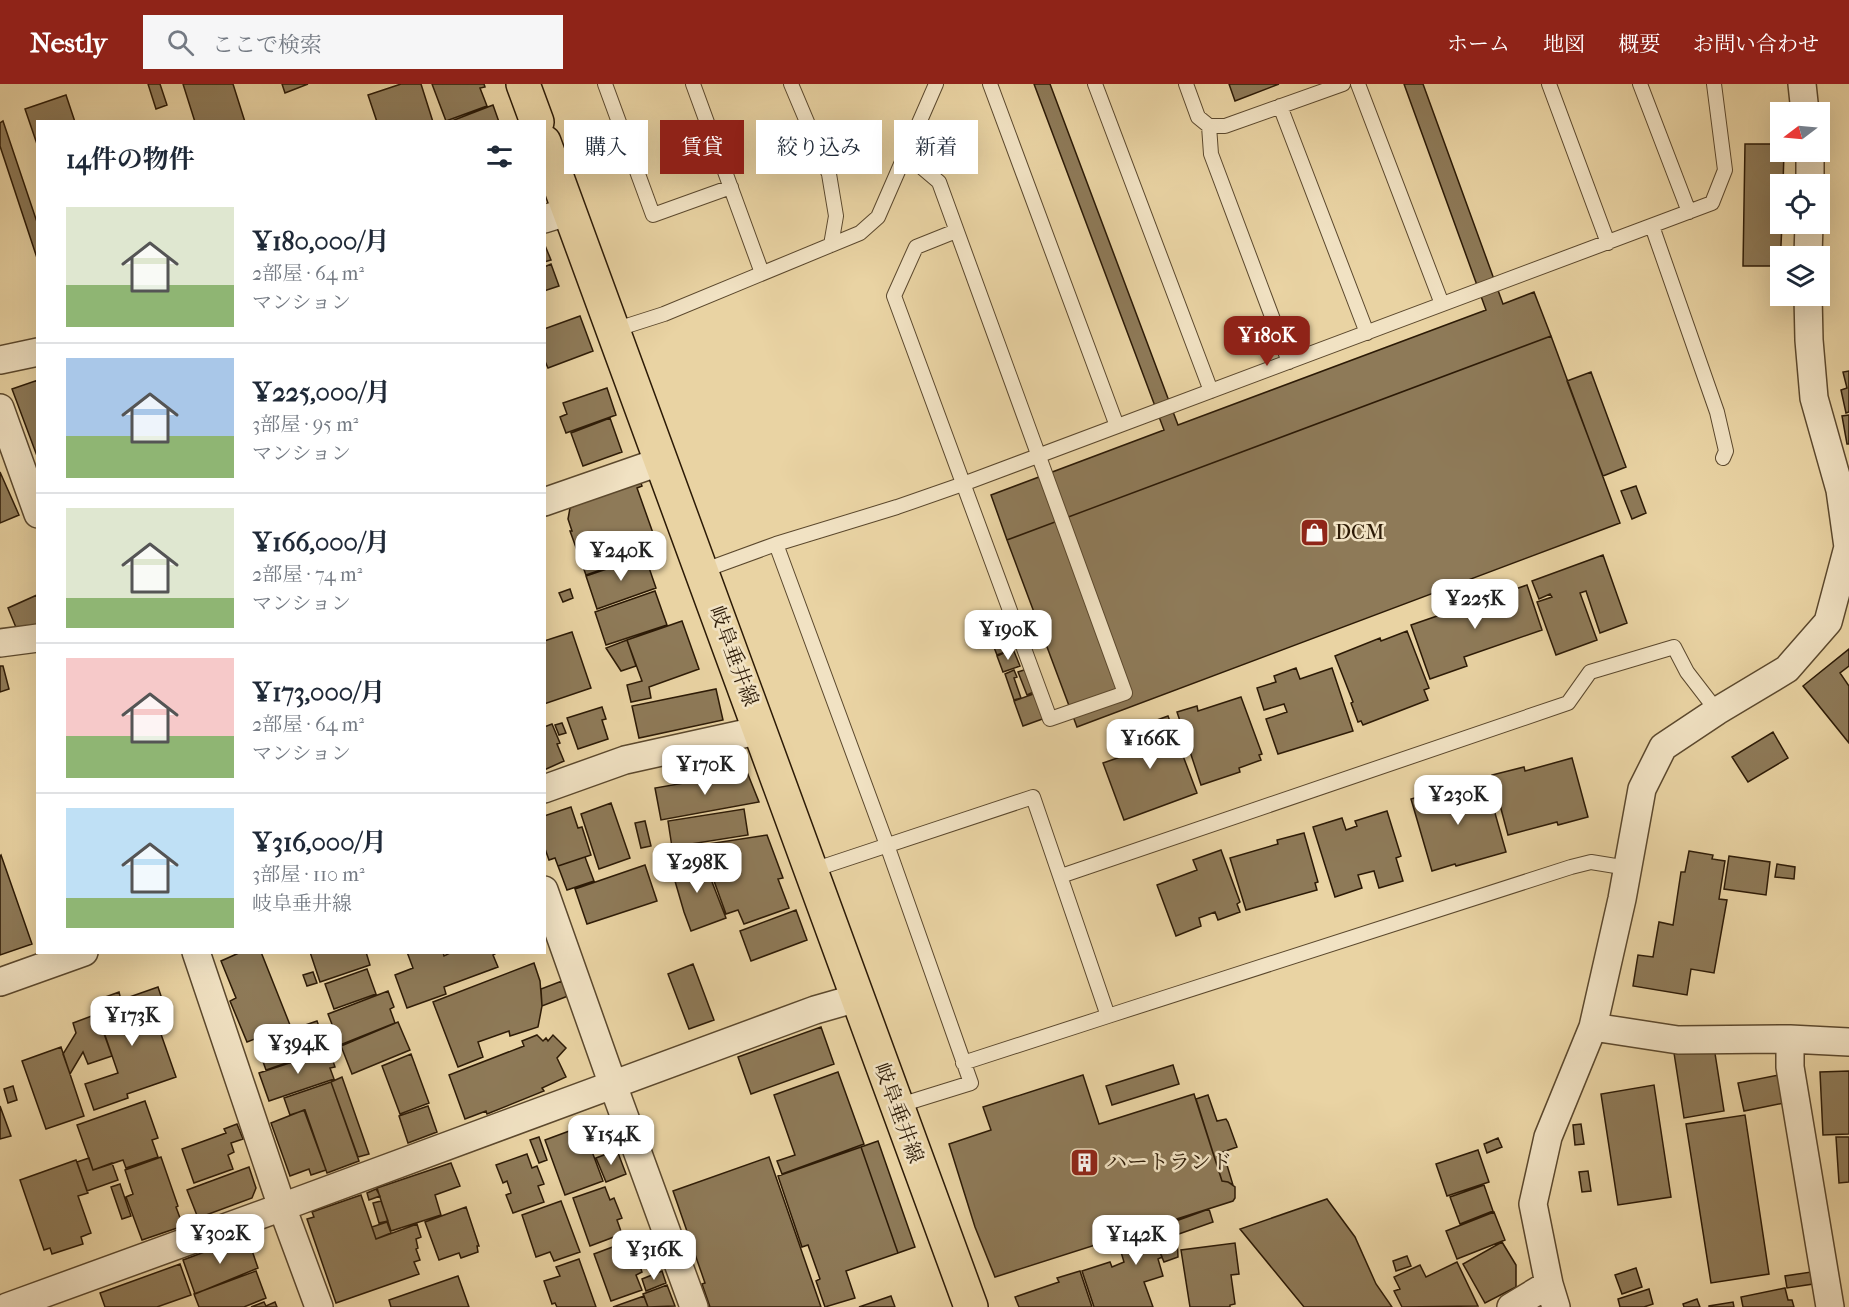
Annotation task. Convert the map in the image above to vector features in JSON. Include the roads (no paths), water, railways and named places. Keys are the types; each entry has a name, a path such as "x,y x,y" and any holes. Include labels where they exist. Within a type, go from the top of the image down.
{"main road":[{"path":"524,84 536,120"},
{"name":"岐阜垂井線","path":"546,153 557,215 614,330 971,1307"}],"street":[{"path":"1802,84 1804,102"},
{"path":"1511,1307 1552,1296 1533,1204 1548,1137 1593,1028 1628,868 1641,789 1663,747 1787,669 1828,622 1848,547 1840,490 1814,398 1808,306"},
{"path":"0,348 0,361 36,352"},
{"path":"0,408 36,508"},
{"path":"546,501 662,461"},
{"path":"0,644 36,638"},
{"path":"546,788 625,760 761,730"},
{"path":"546,896 694,1307"},
{"path":"0,982 78,954"},
{"path":"197,954 282,1208 319,1307"},
{"path":"7,1307 282,1208 815,1010 857,998"},
{"path":"1593,1028 1678,1040 1790,1039 1849,1042"},
{"path":"1790,1039 1790,1067 1830,1307"}],"lane":[{"path":"605,84 653,215 731,187"},
{"path":"693,84 762,273"},
{"path":"791,84 829,174 836,216 831,245"},
{"path":"921,120 936,84"},
{"path":"990,84 1117,426"},
{"path":"1095,84 1211,391"},
{"path":"1186,84 1198,117 1209,126 1225,126 1342,84"},
{"path":"1358,84 1442,304"},
{"path":"1549,84 1608,243"},
{"path":"1640,84 1689,212"},
{"path":"702,571 776,544 963,484 1712,203 1725,170 1714,84"},
{"path":"1280,106 1367,333"},
{"path":"1209,126 1211,154 1289,362"},
{"path":"614,330 664,314 860,233 878,217 897,174"},
{"path":"930,174 939,182 1125,693 1050,719 894,296 916,247 956,231"},
{"path":"1652,226 1717,412 1726,451 1723,458"},
{"path":"776,544 887,845 971,1083 897,1106"},
{"path":"1061,876 1568,703 1590,672 1674,646 1687,672 1717,711"},
{"path":"813,870 1033,797 1108,1016"},
{"path":"963,1063 1571,867 1591,862 1628,868"}],"place":[{"name":"DCM","path":"1314,532"},
{"name":"ハートランド","path":"1085,1162"}]}
